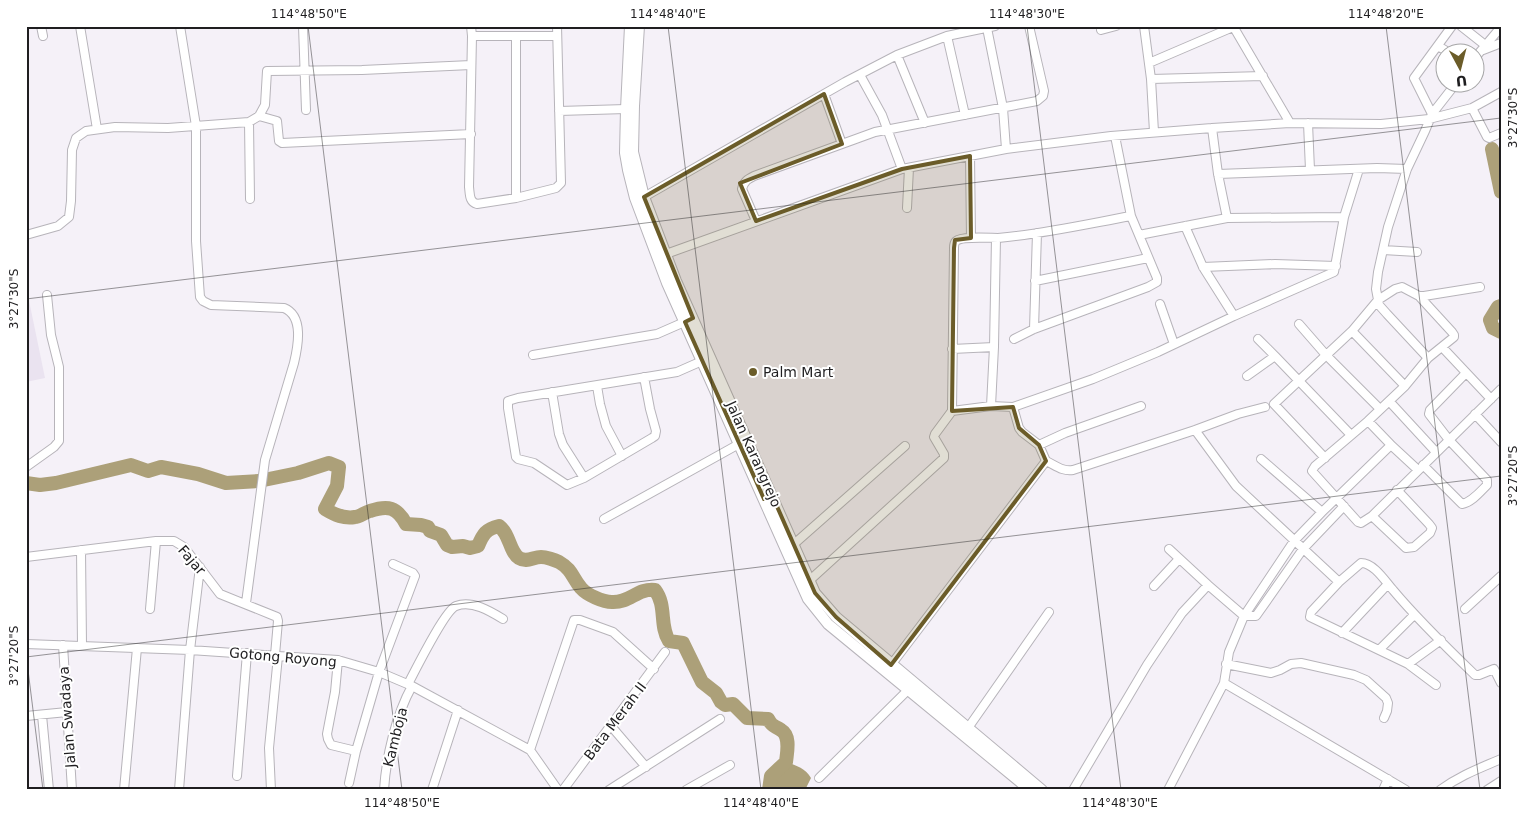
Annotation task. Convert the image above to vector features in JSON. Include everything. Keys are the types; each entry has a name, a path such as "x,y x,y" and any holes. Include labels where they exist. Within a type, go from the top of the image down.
{"main road":[{"name":"Jalan Karangrejo","path":"630,26 626,109 626,160 635,198 667,283 689,320 768,497 808,598 828,624 908,690 968,728 1042,790"},
{"name":"Jalan Karangrejo","path":"639,26 633,152 644,197 666,254 702,361 739,444 794,544 815,593 836,617 1030,790"}],"street":[{"path":"41,26 43,36"},
{"path":"80,26 98,129"},
{"path":"180,26 196,126 196,241 200,297 211,305 284,308 292,313 297,325 296,354 268,447 262,475 246,603"},
{"path":"303,26 306,110"},
{"path":"471,26 469,187 472,202 477,204 516,198 556,188 561,183 557,26"},
{"path":"756,221 742,189 746,180 876,132 1041,99 1044,94 1040,69 1029,26"},
{"path":"1101,30 1116,26"},
{"path":"1144,26 1151,79 1154,132"},
{"path":"1441,42 1452,26"},
{"path":"1461,26 1479,42"},
{"path":"1484,47 1501,26"},
{"path":"644,197 824,94 897,56 947,36 991,27 1003,108 1006,149"},
{"path":"1149,62 1233,27 1290,123"},
{"path":"472,36 556,36"},
{"path":"516,36 516,198"},
{"path":"947,36 965,115"},
{"path":"1484,47 1501,43"},
{"path":"1430,117 1414,78 1434,51"},
{"path":"897,56 925,123"},
{"path":"26,235 58,226 70,218 72,150 74,142 80,134 86,131 249,122 259,116 265,105 267,71 362,70 471,65"},
{"path":"860,75 882,115 905,169 907,208"},
{"path":"1151,79 1263,76"},
{"path":"1428,358 1380,305 1376,289 1388,227 1408,169 1430,117 1449,92"},
{"path":"666,254 905,169 1006,149 1154,132 1212,128 1290,123 1381,124 1430,117 1472,108 1501,92"},
{"path":"824,94 842,144"},
{"path":"1472,108 1486,137 1501,133"},
{"path":"560,111 626,109"},
{"path":"259,116 276,121 279,141 282,143 471,134"},
{"path":"249,122 250,199"},
{"path":"1308,123 1310,170"},
{"path":"1212,128 1218,174 1227,218"},
{"path":"1014,339 1034,329 1157,282 1131,216 1115,136"},
{"path":"970,156 971,238"},
{"path":"952,411 991,406 1012,407 1093,379 1330,275 1334,272 1336,266 1344,217 1359,169"},
{"path":"1218,174 1310,170 1408,169"},
{"path":"810,580 944,458 944,454 936,442 934,434 952,411 955,242 971,238 996,238 1037,233 1131,216"},
{"path":"1139,234 1227,218 1344,217"},
{"path":"1185,226 1203,267 1234,316"},
{"path":"1034,329 1037,233"},
{"path":"991,406 996,238"},
{"path":"1383,250 1417,252"},
{"path":"1035,281 1148,258"},
{"path":"1203,267 1275,264 1336,266"},
{"path":"1419,296 1480,286"},
{"path":"1325,458 1274,404 1352,330 1378,300 1400,287 1419,296 1454,335 1442,348 1428,358 1405,386 1368,421 1325,458 1315,466 1312,471 1358,522 1366,521 1372,516 1420,467 1500,391"},
{"path":"26,467 54,447 59,441 59,367 52,335 47,295"},
{"path":"1160,304 1174,344"},
{"path":"533,355 657,334 689,320"},
{"path":"1299,324 1326,355 1380,409"},
{"path":"1352,330 1405,386"},
{"path":"1258,339 1351,435"},
{"path":"952,349 994,347"},
{"path":"1442,348 1491,399"},
{"path":"1247,376 1275,356"},
{"path":"644,377 656,434 652,438 573,483 564,484 534,463 518,459 515,455 510,430 508,401 552,392 597,386 644,377 677,372 702,361"},
{"path":"1168,790 1224,683 1229,652 1244,616 1294,541 1391,445 1420,467 1462,504 1465,504 1487,484 1488,480 1449,440 1430,417 1430,410 1466,373"},
{"path":"597,386 606,426 622,456"},
{"path":"552,392 559,434 563,445 584,478"},
{"path":"1389,401 1436,452"},
{"path":"1039,445 1141,406"},
{"path":"1012,407 1019,428 1039,445 1046,461 1068,472 1238,414 1265,407"},
{"path":"1475,414 1501,442"},
{"path":"1368,421 1396,449"},
{"path":"1195,430 1236,486 1339,582"},
{"path":"604,519 739,444"},
{"path":"794,544 905,446"},
{"path":"1261,459 1322,512"},
{"path":"891,665 1046,461"},
{"path":"1372,516 1406,548 1414,547 1430,532 1432,528 1429,524 1397,490"},
{"path":"1169,548 1244,616 1256,616 1303,549 1344,506"},
{"path":"150,609 156,540"},
{"name":"Fajar","path":"26,557 156,540 174,541 179,543 200,567 220,594 277,617 277,655"},
{"path":"81,550 82,645"},
{"path":"1154,586 1179,558"},
{"path":"1436,685 1408,664 1310,616 1311,612 1339,582 1361,563 1364,563 1372,567 1414,615 1475,674 1479,675 1497,668 1501,683"},
{"path":"349,784 356,751 379,672 414,576 413,573 393,564"},
{"path":"179,790 190,650 200,567"},
{"path":"1465,609 1501,576"},
{"path":"1342,633 1388,584"},
{"path":"1073,790 1160,645 1182,613 1208,585"},
{"name":"Kamboja","path":"384,790 393,739 410,685 435,634 452,608 454,606 469,605 480,607 489,610 503,619"},
{"path":"968,728 1049,612"},
{"path":"1379,650 1414,615"},
{"path":"530,750 574,620 580,620 613,632 654,669"},
{"path":"1408,664 1441,640"},
{"name":"Gotong Royong","path":"26,644 190,650 338,660 379,672 410,685 530,750 558,790"},
{"name":"Jalan Swadaya","path":"63,645 72,790"},
{"path":"124,790 137,648"},
{"name":"Bata Merah II","path":"563,790 665,652"},
{"path":"237,776 247,653"},
{"path":"271,790 269,748 277,655"},
{"path":"338,660 335,692 327,734 331,745 356,751"},
{"path":"1226,664 1271,673 1291,664 1301,662 1354,675 1366,680 1386,698 1388,711 1384,718"},
{"path":"1224,683 1406,790"},
{"path":"819,778 908,690"},
{"path":"432,790 458,710"},
{"path":"26,716 67,712"},
{"path":"42,715 49,790"},
{"path":"610,790 720,720"},
{"path":"611,726 646,767"},
{"path":"1440,790 1469,772 1501,759"},
{"path":"686,790 730,765"},
{"path":"1383,790 1388,779"},
{"path":"1487,790 1501,780"}],"highlighted area":[{"path":"824,94 842,144 740,183 756,221 902,169 970,156 971,238 955,240 954,248 952,411 1013,407 1019,428 1039,445 1046,461 891,665 836,617 815,593 772,495 764,499 685,322 693,318 644,197"}],"shaded area":[{"path":"26,286 45,378 26,382"},
{"path":"782,760 808,774 811,778 805,790 765,790 766,782"}],"waterway":[{"path":"1492,149 1501,192"},
{"path":"1501,306 1498,307 1490,320 1493,328 1501,332"},
{"path":"26,483 40,485 56,483 131,465 148,471 161,467 198,474 226,483 259,481 298,473 329,463 339,467 337,486 325,509 336,515 351,517 376,509 391,509 399,514 406,524 428,527 430,531 441,535 447,545 452,547 463,546 470,548 478,546 486,533 499,526 503,529 513,551 519,558 527,560 543,557 559,562 570,571 581,588 595,598 608,602 618,602 643,591 655,590 661,602 664,629 669,641 683,643 702,682 716,693 725,705 733,704 747,718 768,719 772,725 781,730 786,736 788,744 786,762 771,776 769,790"}],"place":[{"name":"Palm Mart","path":"753,372"}]}
